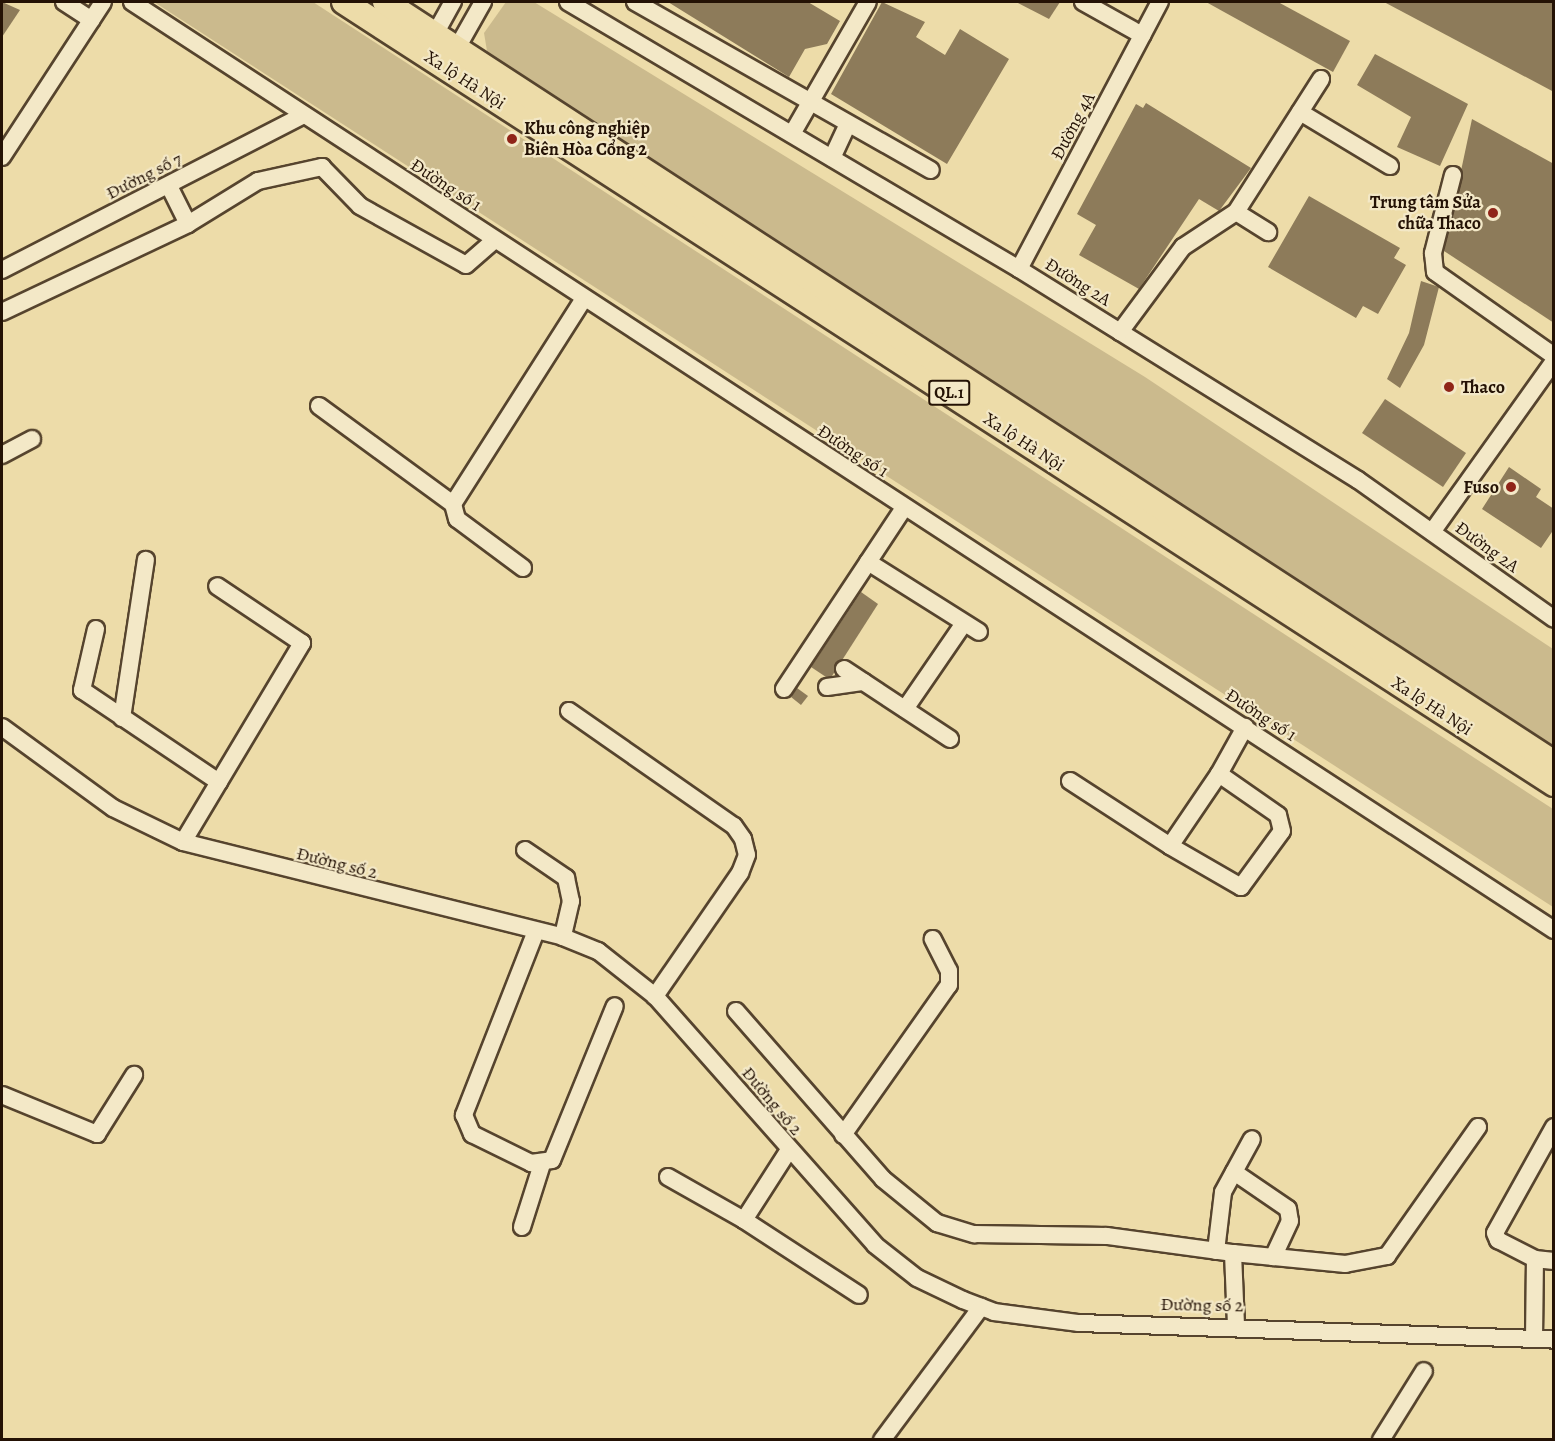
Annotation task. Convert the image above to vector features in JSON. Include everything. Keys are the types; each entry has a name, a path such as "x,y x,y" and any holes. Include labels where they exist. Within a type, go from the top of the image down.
{"highway":[{"name":"Xa lộ Hà Nội","path":"344,2 1554,784"},
{"name":"Xa lộ Hà Nội","path":"385,2 1554,763"}],"street":[{"path":"63,2 92,20"},
{"path":"2,157 103,2"},
{"name":"Đường số 1","path":"132,2 904,508 1245,727 1554,930"},
{"path":"435,34 453,2"},
{"path":"457,48 483,2"},
{"name":"Đường 2A","path":"568,2 1019,269 1120,332 1432,532 1554,619"},
{"path":"635,2 931,171"},
{"path":"792,134 812,103 868,2"},
{"path":"1083,2 1143,35"},
{"name":"Đường 4A","path":"1019,269 1160,2"},
{"path":"1120,332 1183,247 1236,212 1321,80"},
{"path":"1300,112 1390,166"},
{"name":"Đường số 7","path":"2,270 170,186 304,114"},
{"path":"832,158 848,124"},
{"path":"2,312 188,224 258,181 322,167 351,200 466,265 495,240"},
{"path":"1453,175 1433,253 1435,272 1554,356"},
{"path":"170,186 188,224"},
{"path":"1236,212 1268,232"},
{"path":"453,504 584,298"},
{"path":"1432,532 1554,361"},
{"path":"319,406 453,504 457,519 523,567"},
{"path":"2,455 32,439"},
{"path":"784,688 904,508"},
{"path":"122,718 146,560"},
{"path":"868,562 979,632"},
{"path":"183,842 302,643 218,586"},
{"path":"905,710 964,623"},
{"path":"96,629 80,684 85,694 219,782"},
{"path":"844,669 950,739"},
{"path":"827,687 864,682"},
{"path":"569,711 734,826 743,839 747,855 740,873 655,996"},
{"name":"Đường số 2","path":"2,727 113,808 183,842 563,937 630,971 655,996 874,1245 917,1278 981,1307 1080,1323 1236,1325 1554,1340"},
{"path":"1170,846 1219,774 1245,727"},
{"path":"1070,781 1234,886 1250,881 1282,823 1278,815 1219,774"},
{"path":"525,850 566,878 572,901 563,937"},
{"path":"536,931 464,1115 472,1134 542,1164 552,1160 615,1006"},
{"path":"843,1135 949,985 949,971 933,939"},
{"path":"736,1011 843,1135 912,1208 958,1231 1107,1236 1225,1252 1345,1264 1387,1256 1478,1127"},
{"path":"2,1095 97,1134 134,1075"},
{"path":"1534,1339 1549,1260 1498,1240 1495,1233 1554,1127"},
{"path":"1236,1325 1217,1214 1234,1172 1252,1139"},
{"path":"744,1220 789,1150"},
{"path":"522,1227 542,1164"},
{"path":"1234,1172 1288,1209 1290,1221 1273,1257"},
{"path":"668,1177 744,1220 859,1295"},
{"path":"882,1440 981,1307"},
{"path":"1381,1440 1424,1371"}],"shaded area":[{"path":"154,2 313,2 1553,809 1553,907"},
{"path":"506,2 534,2 1145,377 1553,649 1553,745 487,51 484,33"}],"building":[{"path":"2,2 20,10 2,37"},
{"path":"668,2 808,2 840,21 827,44 805,49 789,77"},
{"path":"882,2 925,22 916,37 945,55 960,29 1009,59 947,164 831,94"},
{"path":"1016,2 1060,2 1049,19"},
{"path":"1206,2 1278,2 1350,41 1333,72"},
{"path":"1384,2 1554,2 1554,92"},
{"path":"1375,54 1468,104 1440,166 1397,147 1411,117 1357,85"},
{"path":"1146,103 1251,168 1219,211 1199,199 1139,289 1079,255 1096,225 1077,214 1136,104 1143,108"},
{"name":"Trung tâm Sửa chữa Thaco","path":"1472,119 1554,164 1554,323 1444,251"},
{"path":"1309,196 1400,248 1394,258 1406,265 1378,314 1363,306 1356,318 1268,267"},
{"path":"1421,281 1439,287 1424,345 1400,388 1387,379 1409,333"},
{"path":"1385,399 1466,453 1443,487 1362,433"},
{"path":"1509,467 1541,489 1536,497 1554,509 1554,529 1541,548 1482,509"},
{"path":"861,592 878,604 832,676 826,677 811,667"},
{"path":"797,688 808,696 801,705 791,697"}],"place":[{"name":"Khu công nghiệp Biên Hòa Cổng 2","path":"512,139"},
{"name":"Trung tâm Sửa chữa Thaco","path":"1493,213"},
{"name":"Thaco","path":"1449,387"},
{"name":"Fuso","path":"1511,487"}]}
